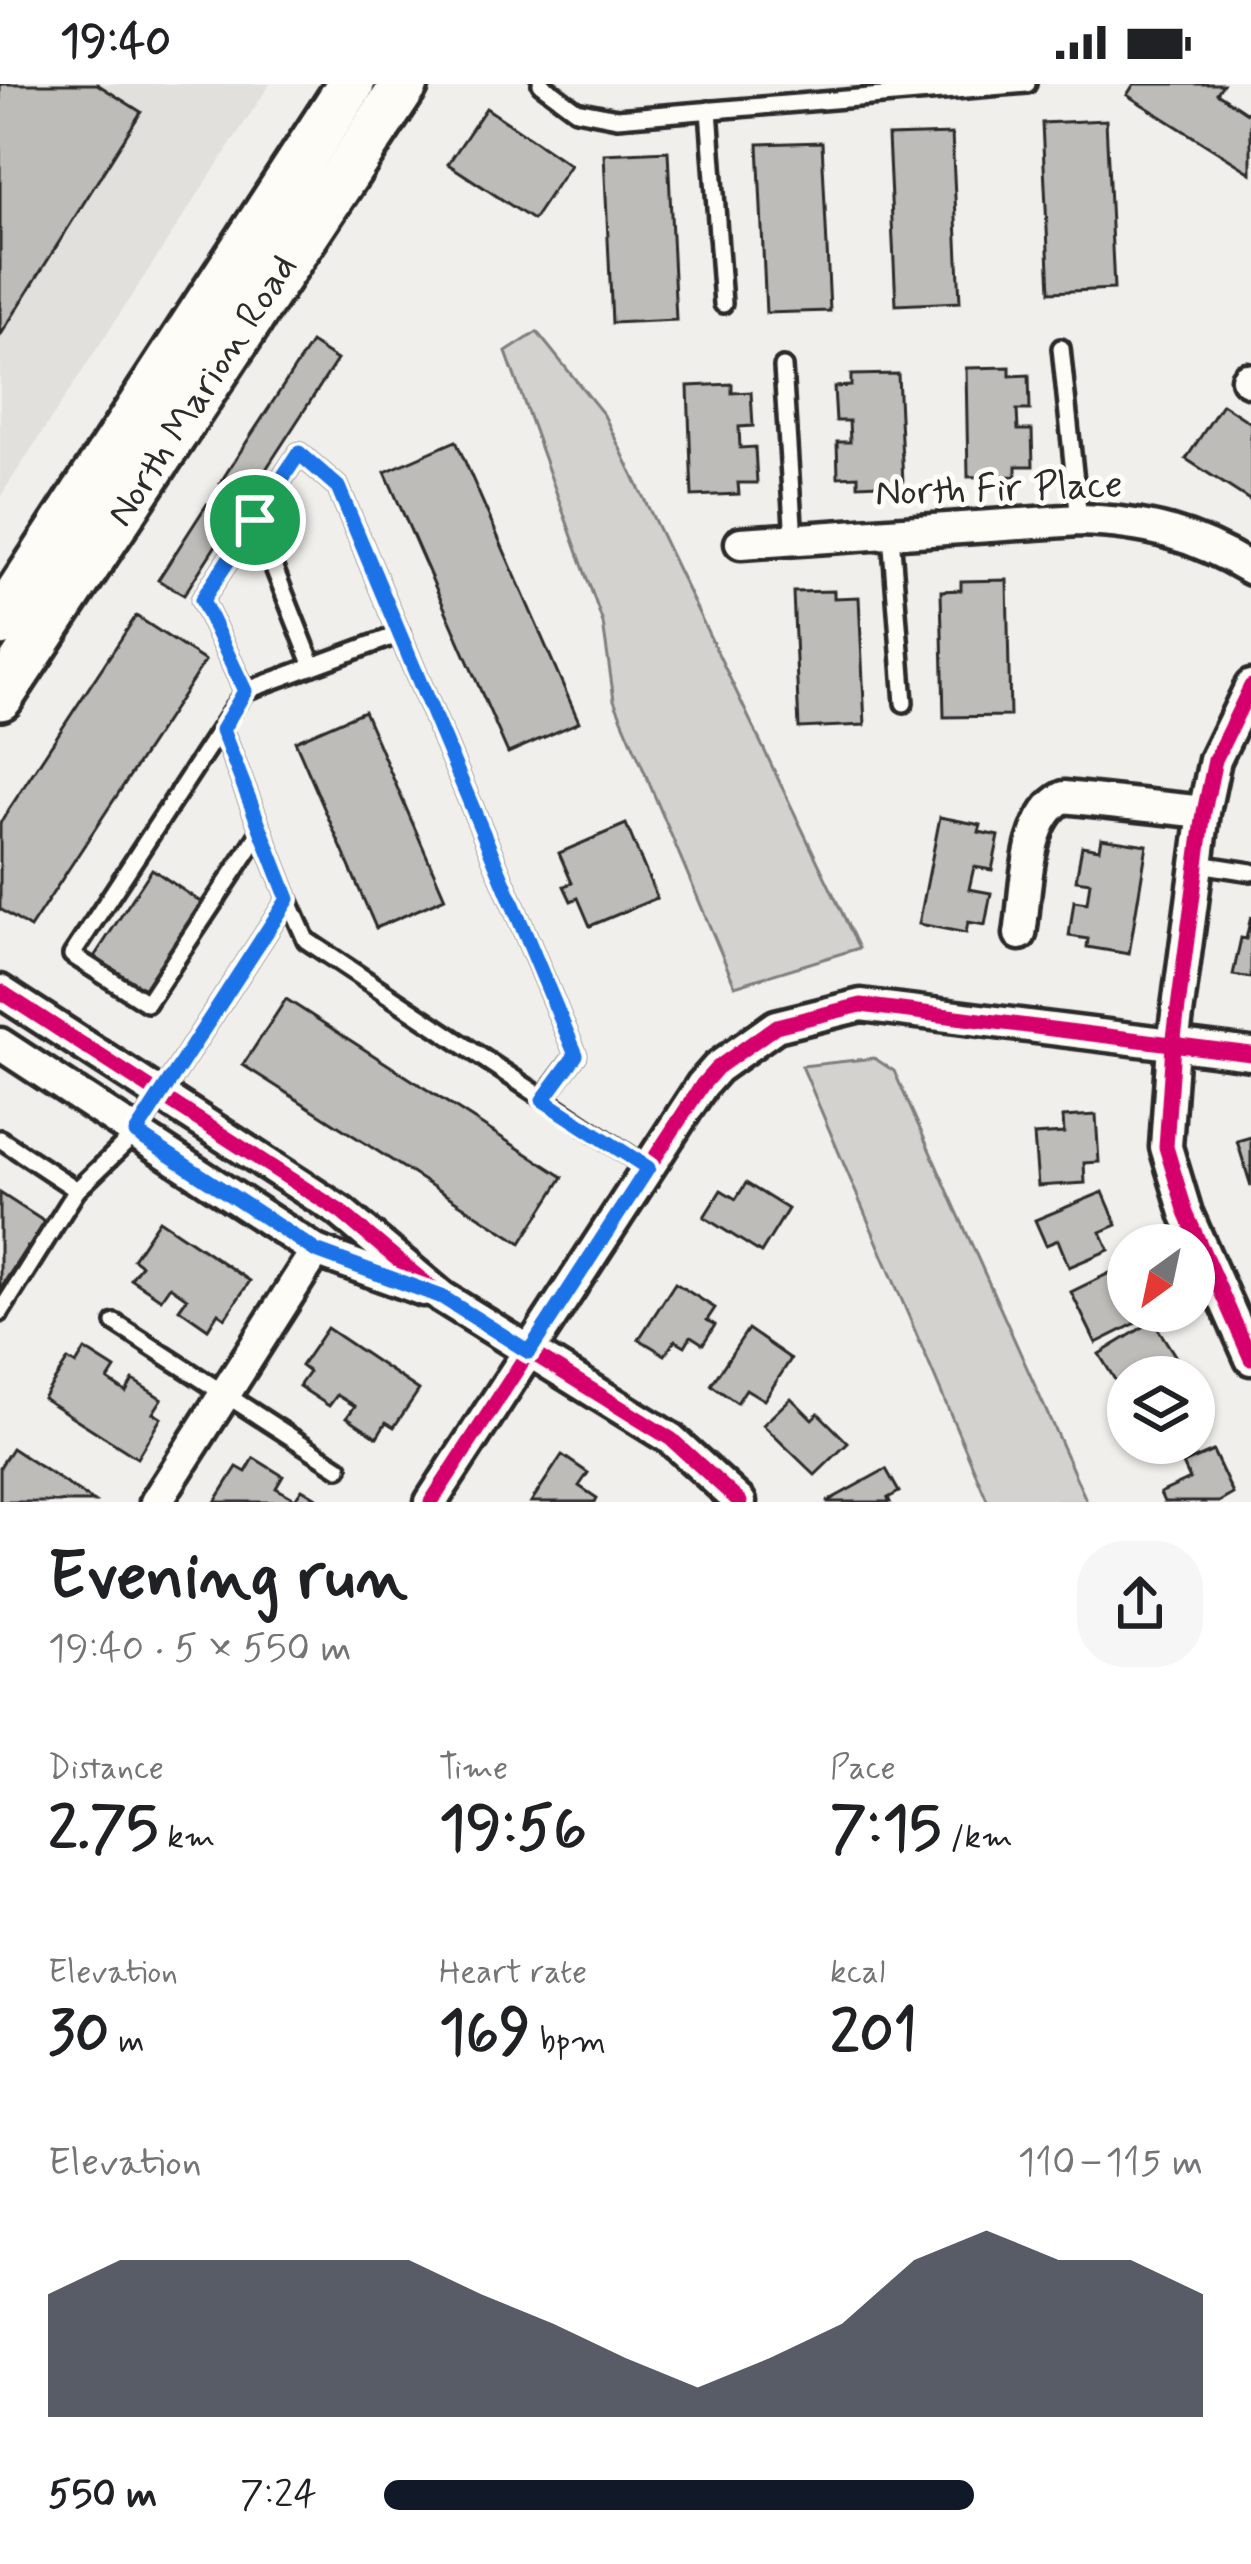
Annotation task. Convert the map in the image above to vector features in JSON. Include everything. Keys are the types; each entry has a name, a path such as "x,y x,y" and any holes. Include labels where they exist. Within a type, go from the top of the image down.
{"main road":[{"name":"North Marion Road","path":"0,623 351,84"},
{"name":"North Marion Road","path":"0,697 405,84"}],"street":[{"name":"North Fir Place","path":"741,543 1079,520 1170,529 1208,542 1251,568"},
{"path":"1251,686 1215,760 1204,812 1173,1046 1166,1147 1186,1213 1251,1359"},
{"path":"1020,934 1037,826 1054,801 1064,796 1204,812"},
{"path":"0,991 341,1212 442,1297 671,1439 740,1502"},
{"path":"431,1502 717,1068 776,1026 862,1005 1251,1054"},
{"path":"0,1044 316,1251 442,1297"},
{"path":"156,1502 316,1251"}],"lane":[{"path":"541,84 576,110 598,117 1027,84"},
{"path":"710,110 723,304"},
{"path":"1060,348 1079,520"},
{"path":"783,367 794,539"},
{"path":"245,691 202,600 299,453 338,487 576,1055 543,1100"},
{"path":"255,520 313,666"},
{"path":"891,533 904,703"},
{"path":"261,831 147,1004 72,955 245,691 400,634"},
{"path":"222,730 306,940 648,1168"},
{"path":"1198,864 1251,872"},
{"path":"0,1313 77,1190 136,1133 288,899"},
{"path":"0,1138 77,1190"},
{"path":"115,1323 339,1468"}],"shaded area":[{"path":"0,84 270,84 0,497"},
{"path":"537,332 604,415 859,948 735,986 614,700 603,623 506,352"},
{"path":"874,1058 894,1071 1087,1502 988,1502 802,1066"}],"building":[{"path":"0,84 97,84 141,112 0,336"},
{"path":"1134,84 1223,84 1217,93 1247,113 1251,107 1251,173 1127,95"},
{"path":"486,108 570,165 533,220 448,164"},
{"path":"1106,120 1114,289 1050,292 1042,123"},
{"path":"952,134 960,302 896,305 888,136"},
{"path":"822,142 830,311 766,313 758,144"},
{"path":"668,151 676,320 612,323 604,154"},
{"path":"311,343 337,360 246,500 220,483"},
{"path":"1010,367 1010,376 1029,375 1030,410 1017,410 1018,430 1032,430 1033,466 1016,466 1016,476 968,477 966,368"},
{"path":"898,374 903,483 858,485 858,476 838,477 837,442 850,442 849,421 836,421 834,387 851,386 851,375"},
{"path":"732,384 732,393 751,392 753,426 739,427 740,448 755,447 757,483 738,483 739,494 692,496 688,386"},
{"path":"1222,404 1251,423 1251,501 1186,459"},
{"path":"456,441 579,722 508,753 385,472"},
{"path":"207,504 232,520 184,595 158,580"},
{"path":"1007,580 1010,716 944,717 941,591 961,590 961,581"},
{"path":"834,591 834,598 859,597 865,725 799,728 793,592"},
{"path":"136,616 205,661 30,928 0,909 0,823"},
{"path":"364,711 445,898 376,928 295,741"},
{"path":"940,817 981,825 979,832 999,836 992,870 974,867 969,889 991,893 985,925 968,922 966,933 919,924"},
{"path":"626,824 657,898 590,926 578,898 571,901 564,886 572,883 559,853"},
{"path":"1101,838 1147,845 1129,954 1087,947 1088,939 1069,936 1074,901 1087,903 1090,882 1076,880 1082,846 1099,849"},
{"path":"152,869 202,903 145,990 94,957"},
{"path":"1251,916 1251,978 1233,975"},
{"path":"286,999 563,1177 521,1243 243,1065"},
{"path":"1096,1115 1099,1162 1084,1163 1085,1183 1038,1186 1034,1135 1064,1133 1063,1117"},
{"path":"1251,1137 1251,1186 1237,1141"},
{"path":"746,1183 788,1209 761,1253 704,1217 721,1190 736,1199"},
{"path":"1103,1192 1117,1224 1107,1224 1101,1232 1107,1251 1069,1267 1058,1240 1046,1245 1035,1220"},
{"path":"0,1193 45,1222 35,1238 44,1244 33,1251 27,1247 0,1289"},
{"path":"159,1220 250,1281 225,1318 218,1313 208,1329 179,1309 187,1298 170,1286 161,1299 131,1279 141,1265 133,1259"},
{"path":"1107,1274 1107,1332 1118,1332 1096,1343 1071,1292"},
{"path":"675,1283 715,1308 707,1320 715,1325 703,1344 691,1336 685,1346 675,1340 665,1355 639,1339"},
{"path":"327,1328 419,1390 394,1427 386,1422 377,1437 347,1417 355,1406 337,1395 329,1406 299,1386 309,1372 301,1366"},
{"path":"748,1329 791,1359 764,1400 746,1389 737,1403 711,1385"},
{"path":"1135,1332 1160,1332 1175,1356 1107,1356 1107,1367 1099,1354"},
{"path":"85,1350 115,1369 108,1380 126,1392 133,1380 162,1399 153,1413 161,1418 137,1458 43,1398 68,1360 76,1365"},
{"path":"791,1398 812,1419 818,1413 848,1443 815,1475 763,1425"},
{"path":"12,1448 94,1502 0,1502 0,1467"},
{"path":"562,1455 588,1473 579,1486 597,1498 595,1502 531,1502"},
{"path":"1215,1455 1233,1494 1219,1502 1164,1502 1160,1493 1190,1479 1183,1464 1215,1464"},
{"path":"254,1458 283,1476 276,1488 295,1499 302,1489 323,1502 215,1502 237,1467 246,1472"},
{"path":"886,1469 899,1492 888,1498 890,1502 826,1502"}],"cycle path":[{"path":"1251,686 1215,760 1204,812 1173,1045 1166,1147 1186,1213 1251,1359"},
{"path":"0,991 341,1212 442,1297 671,1439 740,1502"},
{"path":"431,1502 702,1085 717,1068 776,1026 861,1005 1251,1054"}],"route":[{"path":"299,453 338,487 576,1055 543,1100 648,1168 529,1352 442,1297 316,1251 136,1133 288,899 222,730 245,691 202,600 255,520 299,453"}]}
